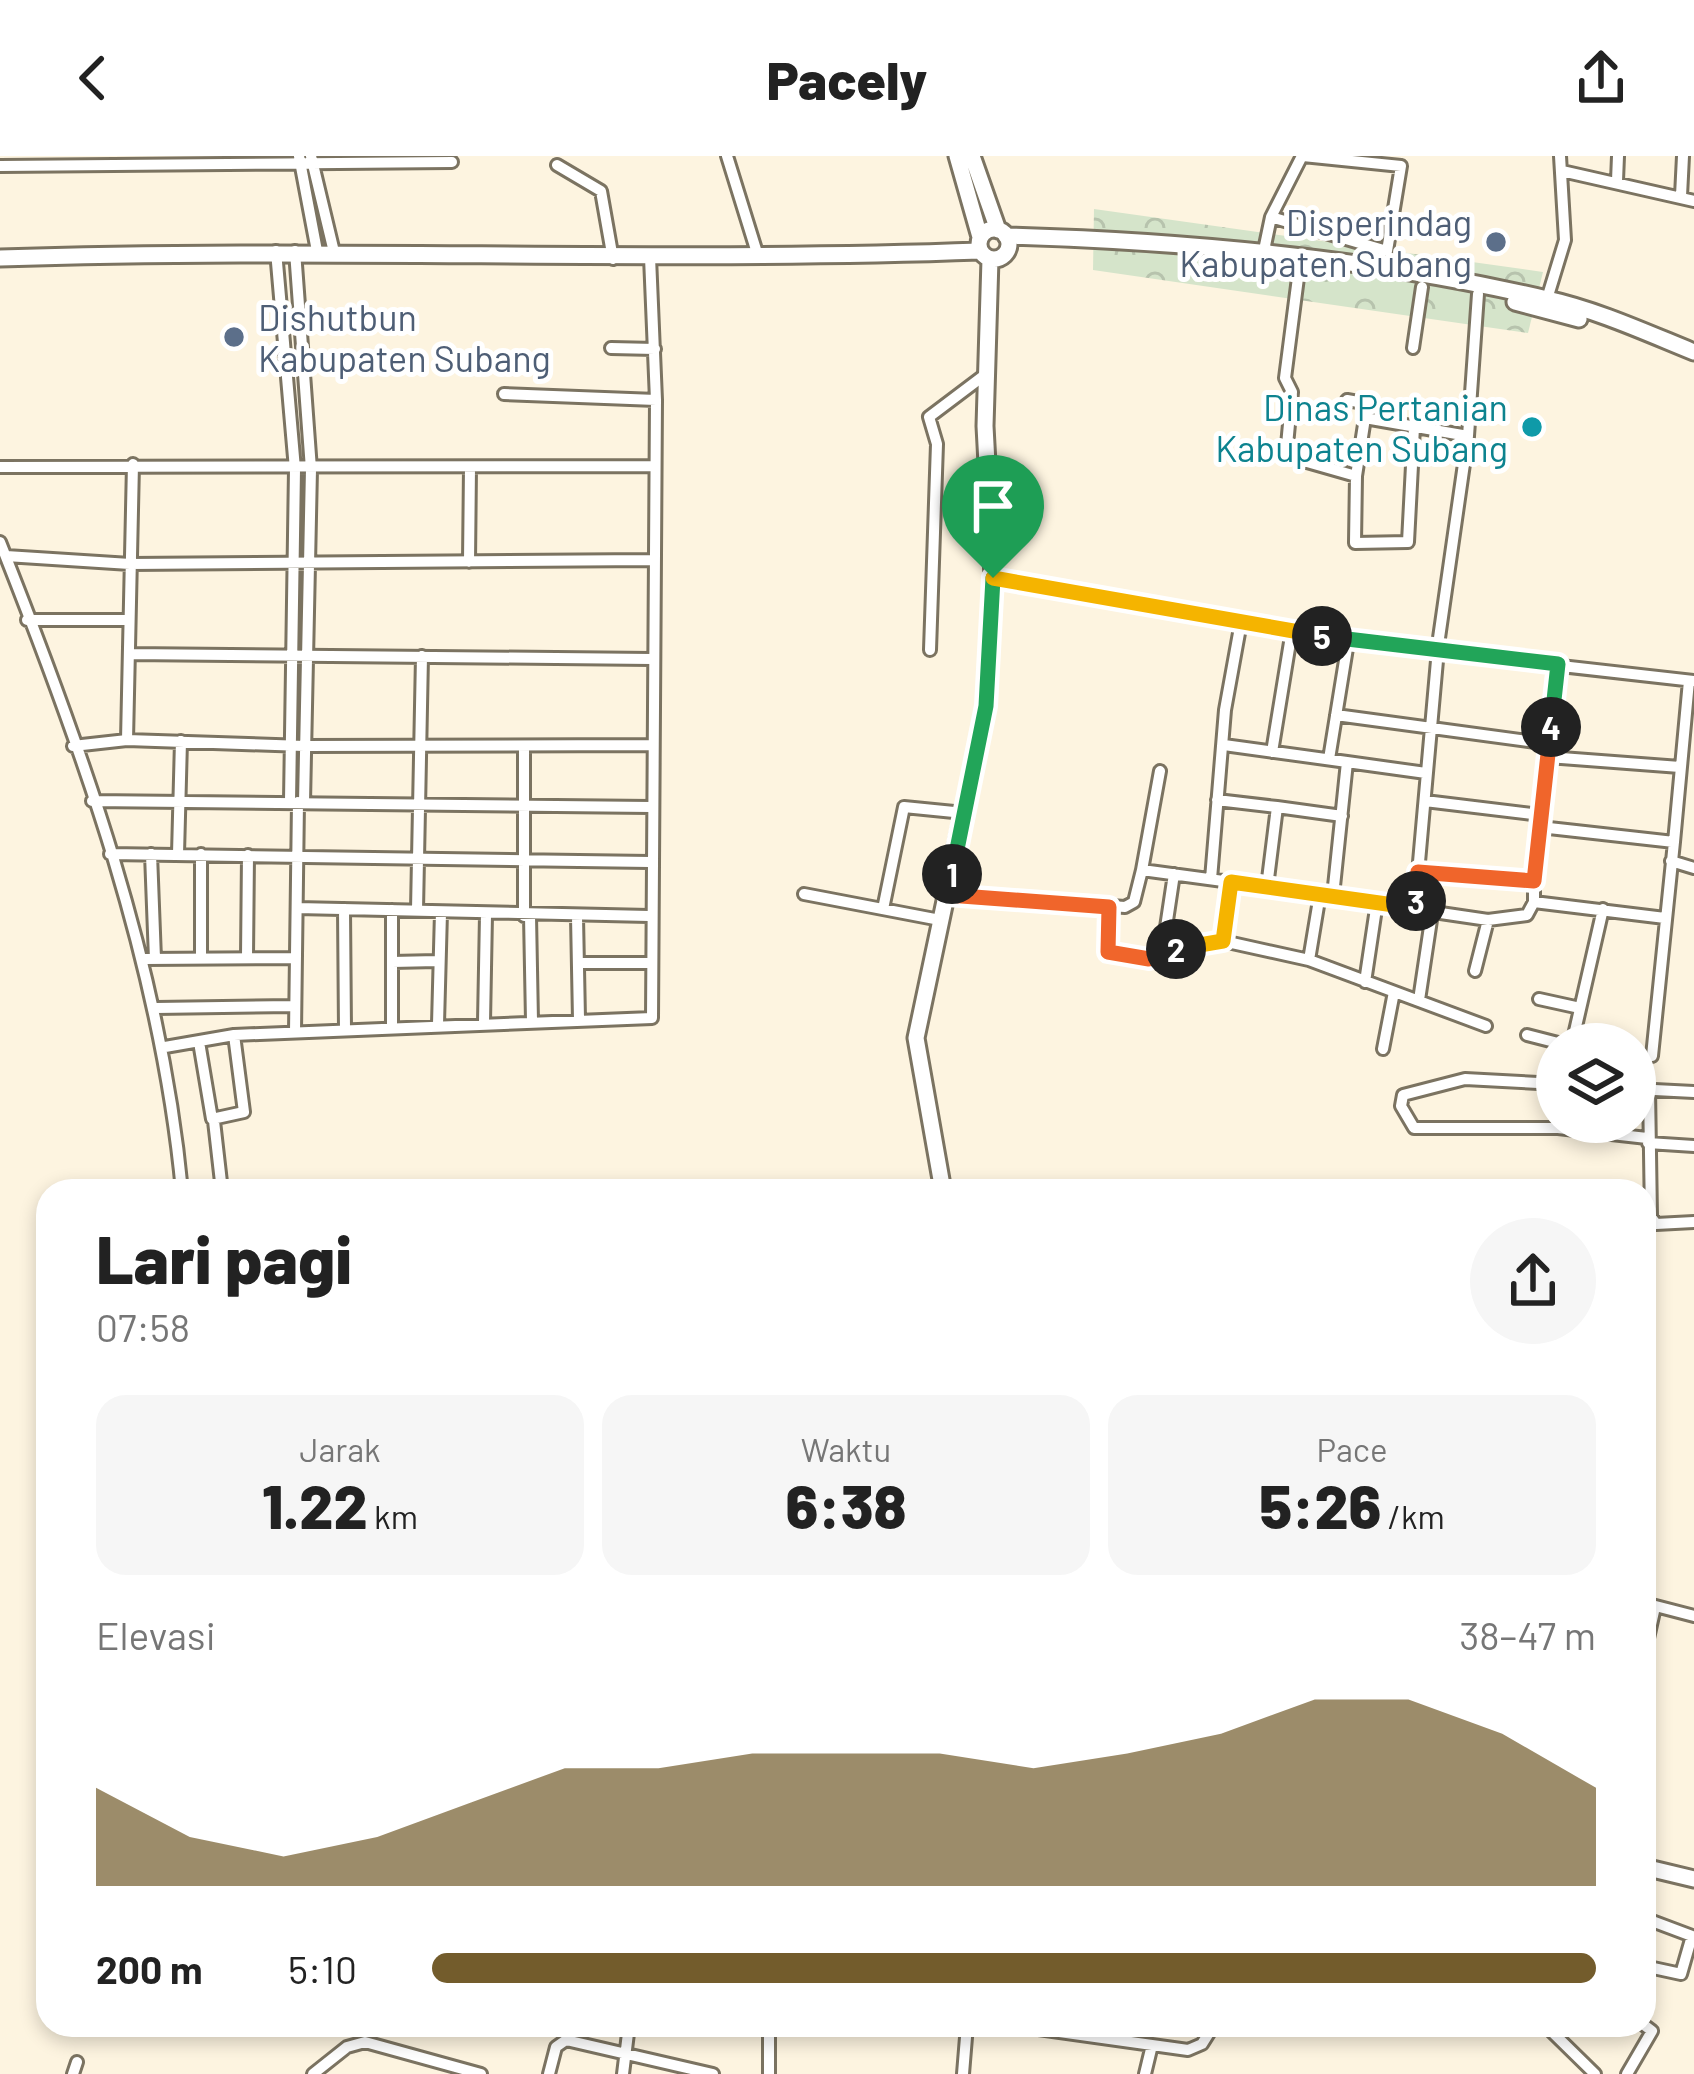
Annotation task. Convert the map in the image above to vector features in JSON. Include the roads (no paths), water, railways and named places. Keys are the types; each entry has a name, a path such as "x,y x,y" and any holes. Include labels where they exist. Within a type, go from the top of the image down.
{"street":[{"path":"727,156 758,257"},
{"path":"941,1179 916,1038 986,706 993,578 984,249 957,156"},
{"path":"0,258 295,251 613,259 984,249 1003,256 1004,237 972,156"},
{"path":"1263,255 1271,217 1302,156 1400,166 1387,251 1271,217"},
{"path":"1618,156 1618,182"},
{"path":"1547,299 1565,240 1559,160 1618,182 1688,198 1683,156"},
{"path":"305,160 326,252"},
{"path":"0,166 27,161 452,162"},
{"path":"556,165 601,191 613,259"},
{"path":"984,249 1004,237 1263,255 1547,299 1694,352"},
{"path":"1004,237 1478,294 1583,320 1694,362"},
{"path":"276,251 295,469 290,656 290,745 297,802 295,1032"},
{"path":"295,251 311,469 304,746 297,802"},
{"path":"164,1047 234,1035 652,1018 651,560 656,400 650,257"},
{"path":"1299,270 1285,378 1292,392 1285,453 1291,460 1312,460 1356,476"},
{"path":"1413,349 1422,286"},
{"path":"1419,1000 1431,920 1421,909 1418,872 1426,773 1468,436 1478,294"},
{"path":"611,348 655,350"},
{"path":"930,650 938,444 928,417 986,374"},
{"path":"504,394 656,400"},
{"path":"1347,400 1364,404 1365,418 1356,476 1354,542 1407,544 1414,427"},
{"path":"1365,418 1468,436"},
{"path":"127,740 133,464"},
{"path":"0,467 655,466"},
{"path":"469,562 470,467"},
{"path":"0,542 149,959"},
{"path":"5,556 130,564 651,560"},
{"path":"993,578 1348,642 1692,681 1655,1023"},
{"path":"27,620 129,620"},
{"path":"1210,879 1225,710 1241,622"},
{"path":"1272,752 1292,630"},
{"path":"1329,759 1348,642"},
{"path":"129,654 652,658"},
{"path":"417,910 422,656"},
{"path":"1142,870 1488,920 1527,915 1534,902 1558,664"},
{"path":"1336,715 1549,751 1680,767"},
{"path":"73,746 127,740 304,746 650,745"},
{"path":"178,854 181,741"},
{"path":"1224,746 1426,773"},
{"path":"524,747 523,862 532,1021"},
{"path":"1309,960 1342,816 1347,762"},
{"path":"948,895 1109,907 1134,902 1160,771"},
{"path":"92,801 179,798 421,807 651,807"},
{"path":"1217,800 1342,816"},
{"path":"1425,801 1674,842"},
{"path":"883,909 904,807 964,813"},
{"path":"1268,887 1277,807"},
{"path":"110,854 650,862"},
{"path":"152,854 149,959 180,1179"},
{"path":"201,854 201,957"},
{"path":"247,956 248,855"},
{"path":"1671,861 1694,868"},
{"path":"1418,872 1534,881"},
{"path":"1162,954 1174,874"},
{"path":"1223,941 1231,882"},
{"path":"804,894 940,920"},
{"path":"1365,982 1377,902"},
{"path":"1534,902 1665,918"},
{"path":"1109,907 1106,950 1149,959 1223,941 1309,960 1486,1026"},
{"path":"297,908 649,916"},
{"path":"344,909 345,1030"},
{"path":"1577,1023 1603,909"},
{"path":"392,910 392,1027"},
{"path":"438,1024 441,912"},
{"path":"484,1022 486,914"},
{"path":"578,917 578,1019"},
{"path":"1475,971 1488,920"},
{"path":"149,959 294,958"},
{"path":"392,962 437,962"},
{"path":"578,963 649,963"},
{"path":"1383,1049 1394,992"},
{"path":"1539,999 1580,1008"},
{"path":"156,1008 293,1006"},
{"path":"214,1121 244,1112 234,1035"},
{"path":"1528,1035 1536,1037"},
{"path":"199,1042 221,1179"},
{"path":"1536,1083 1465,1079 1402,1095 1401,1102 1414,1128 1536,1125"},
{"path":"1656,1089 1694,1092"},
{"path":"1656,1142 1694,1146"},
{"path":"1647,1143 1647,1179"},
{"path":"1656,1222 1694,1222"},
{"path":"1656,1606 1694,1616"},
{"path":"1656,1870 1694,1879"},
{"path":"1656,1922 1692,1936 1682,1975 1656,1969"},
{"path":"623,2074 626,2037"},
{"path":"769,2037 769,2074"},
{"path":"963,2074 966,2037"},
{"path":"1129,2037 1152,2045 1194,2049 1204,2037"},
{"path":"1557,2037 1595,2074"},
{"path":"1627,2074 1649,2037"},
{"path":"549,2074 556,2048 566,2040 713,2074"},
{"path":"313,2074 347,2048 365,2042 481,2074"},
{"path":"1144,2074 1152,2045"}],"place":[{"name":"Disperindag Kabupaten Subang","path":"1496,242"},
{"name":"Dishutbun Kabupaten Subang","path":"234,337"},
{"name":"Dinas Pertanian Kabupaten Subang","path":"1532,427"}]}
